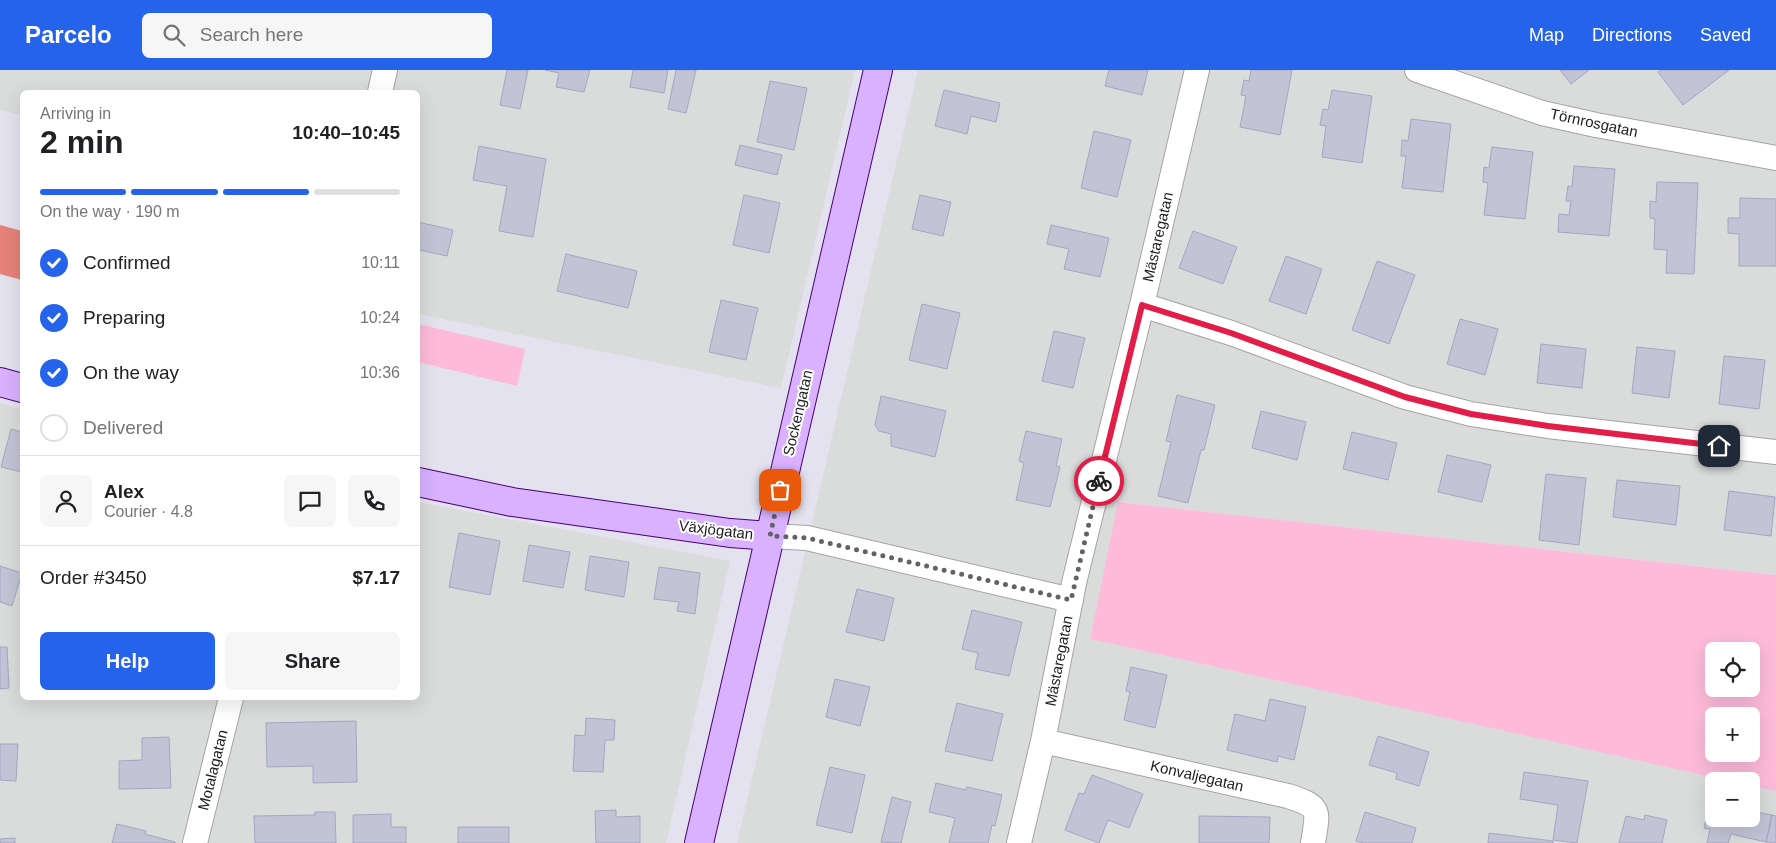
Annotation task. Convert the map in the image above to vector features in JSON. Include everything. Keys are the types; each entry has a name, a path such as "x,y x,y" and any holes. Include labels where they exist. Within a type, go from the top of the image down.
{"street":[{"path":"380,90 385,70"},
{"name":"Sockengatan","path":"699,843 878,70"},
{"name":"Mästaregatan","path":"1019,843 1043,741 1071,600 1197,70"},
{"name":"Törnrosgatan","path":"1418,70 1542,112 1596,125 1776,158"},
{"path":"1142,305 1231,333 1405,397 1471,414 1548,426 1776,452"},
{"path":"0,382 20,387"},
{"name":"Växjögatan","path":"420,482 512,502 730,533 807,538 1071,600"},
{"name":"Motalagatan","path":"194,843 230,700"},
{"name":"Konvaljegatan","path":"1043,741 1288,796 1310,803 1315,809 1317,816 1313,843"}],"shaded area":[{"path":"0,70 855,70 781,388 420,314 420,90 20,90 20,115 0,110"},
{"path":"918,70 1776,70 1776,575 1119,502 1090,639 1705,775 1705,827 1760,827 1760,788 1776,791 1776,843 737,843"},
{"path":"0,225 20,230 20,279 0,274"},
{"path":"420,324 525,349 517,386 420,362"},
{"path":"0,403 20,409 20,700 420,700 420,502 730,561 666,843 0,843"},
{"path":"1118,502 1776,575 1776,791 1760,788 1760,772 1705,772 1705,775 1090,639"}],"building":[{"path":"507,70 528,70 520,109 500,105"},
{"path":"545,70 590,70 584,92 556,87 559,73"},
{"path":"633,70 668,70 664,93 630,87"},
{"path":"676,70 696,70 686,113 668,109"},
{"path":"1109,70 1148,70 1142,95 1105,86"},
{"path":"1251,70 1292,70 1280,135 1240,127 1246,96 1241,95 1244,80 1249,81"},
{"path":"1560,70 1589,70 1571,84"},
{"path":"1661,70 1729,70 1683,105 1658,72"},
{"path":"770,81 807,88 794,150 757,142"},
{"path":"944,90 1000,103 996,122 971,116 967,134 935,126"},
{"path":"1332,90 1372,96 1362,163 1322,157 1326,126 1320,125 1323,109 1328,110"},
{"path":"1411,119 1451,124 1443,192 1402,188 1406,156 1401,156 1402,140 1408,141"},
{"path":"1094,131 1131,140 1117,197 1081,188"},
{"path":"740,145 782,155 777,175 735,165"},
{"path":"479,146 546,159 533,237 499,231 507,186 473,180"},
{"path":"1492,147 1533,152 1525,219 1484,215 1488,183 1483,182 1484,167 1489,168"},
{"path":"1574,166 1615,169 1609,236 1558,232 1559,214 1569,215 1571,201 1566,201 1568,186 1572,187"},
{"path":"1657,182 1698,183 1694,274 1666,273 1667,250 1654,249 1655,219 1650,218 1650,201 1656,202"},
{"path":"744,195 780,203 769,253 733,245"},
{"path":"920,195 951,202 943,236 912,229"},
{"path":"1740,198 1776,199 1776,266 1739,266 1739,234 1728,233 1728,218 1740,218"},
{"path":"420,222 453,230 447,256 420,250"},
{"path":"1051,225 1109,238 1100,277 1064,269 1069,249 1047,244"},
{"path":"1193,231 1237,247 1223,284 1179,268"},
{"path":"566,254 637,271 628,308 557,291"},
{"path":"1286,256 1322,269 1306,314 1269,301"},
{"path":"1377,261 1415,275 1389,344 1352,330"},
{"path":"721,300 758,308 746,360 709,352"},
{"path":"922,304 960,313 947,369 909,360"},
{"path":"1460,319 1498,329 1485,375 1447,364"},
{"path":"1054,331 1085,338 1073,388 1042,381"},
{"path":"1541,344 1586,349 1582,388 1537,383"},
{"path":"1637,347 1675,351 1669,398 1632,393"},
{"path":"1724,356 1765,360 1759,409 1719,404"},
{"path":"1177,395 1215,405 1204,450 1201,450 1188,503 1158,496 1171,442 1166,441"},
{"path":"881,396 946,411 935,457 891,446 891,434 879,431 875,425"},
{"path":"1261,411 1306,422 1297,460 1252,448"},
{"path":"11,429 20,431 20,472 1,467"},
{"path":"1026,431 1062,439 1056,466 1060,467 1050,507 1016,500 1024,463 1019,461"},
{"path":"1352,432 1397,443 1388,480 1343,469"},
{"path":"1447,455 1491,465 1482,502 1438,492"},
{"path":"1546,474 1586,478 1579,545 1539,540"},
{"path":"1617,480 1680,486 1676,525 1613,517"},
{"path":"1729,491 1775,497 1771,536 1724,530"},
{"path":"459,533 500,541 490,595 449,587"},
{"path":"529,545 570,552 563,588 523,581"},
{"path":"590,556 629,562 624,597 585,590"},
{"path":"0,566 20,572 20,580 12,606 0,602"},
{"path":"659,567 700,573 695,614 677,611 679,602 654,599"},
{"path":"857,589 894,598 884,641 846,632"},
{"path":"972,610 1022,622 1009,676 975,669 978,653 962,649"},
{"path":"0,647 7,647 9,688 0,689"},
{"path":"1131,667 1167,675 1155,728 1124,720 1130,692 1126,691"},
{"path":"835,679 870,687 860,726 826,717"},
{"path":"1270,699 1306,707 1294,760 1278,756 1277,762 1227,750 1235,714 1265,721"},
{"path":"957,703 1003,714 992,761 945,751"},
{"path":"586,718 615,720 614,740 605,740 603,772 573,771 575,735 585,736"},
{"path":"356,721 357,782 313,783 313,766 267,767 266,723"},
{"path":"1378,736 1429,752 1419,786 1396,779 1397,773 1369,765"},
{"path":"169,737 171,788 119,789 119,761 142,760 142,738"},
{"path":"0,744 18,744 16,781 0,780"},
{"path":"830,767 865,775 852,833 816,825"},
{"path":"1524,772 1588,781 1577,843 1553,840 1558,805 1520,799"},
{"path":"1092,775 1143,794 1129,828 1108,820 1099,843 1065,830 1079,793 1084,794"},
{"path":"936,783 966,790 967,787 1002,795 995,826 992,825 988,843 949,843 955,818 929,812"},
{"path":"892,797 911,802 901,843 881,842"},
{"path":"616,810 616,817 640,816 640,843 596,843 595,811"},
{"path":"315,812 335,812 336,843 255,843 254,816 315,815"},
{"path":"1365,812 1416,828 1412,843 1364,843 1356,841"},
{"path":"1760,813 1772,815 1766,842 1731,834 1728,843 1707,843 1710,829 1704,828 1705,824 1705,827 1760,827"},
{"path":"391,814 391,827 406,827 406,843 353,843 353,815"},
{"path":"1645,815 1667,820 1662,843 1619,843 1626,816 1644,820"},
{"path":"1772,815 1776,816 1776,843 1766,842"},
{"path":"1199,816 1270,817 1269,843 1199,843"},
{"path":"117,824 146,831 145,834 175,843 112,843"},
{"path":"458,827 509,827 509,843 458,843"},
{"path":"1489,833 1553,841 1553,843 1488,843"},
{"path":"15,838 15,843 0,843 0,839"}],"way so far":[{"path":"780,490 770,536 807,538 1071,600 1099,481"}],"route":[{"path":"1099,481 1142,305 1231,333 1405,397 1471,414 1548,426 1719,446"}]}
